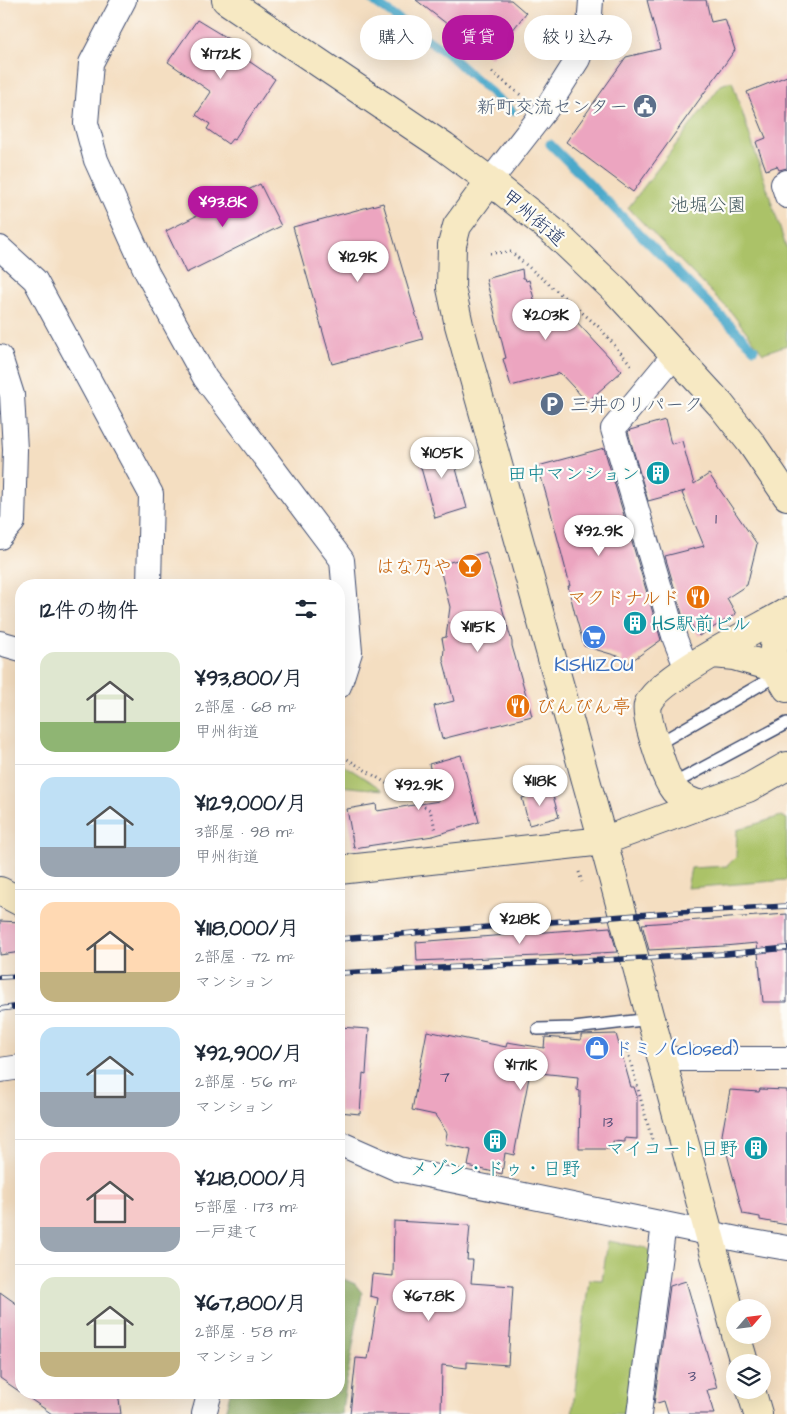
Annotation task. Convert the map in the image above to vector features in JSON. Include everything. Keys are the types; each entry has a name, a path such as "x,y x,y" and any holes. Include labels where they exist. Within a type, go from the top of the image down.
{"street":[{"path":"124,0 92,64 86,123 96,160 147,273 205,378 342,560 344,579"},
{"name":"甲州街道","path":"226,0 420,131 490,181 555,233 617,292 720,404 751,443 787,496"},
{"path":"591,0 588,28 578,59 547,108 457,226 452,245 451,288 462,335 727,1299"},
{"path":"787,182 783,184 787,196"},
{"path":"0,248 35,280 151,494 150,579"},
{"path":"675,354 613,429 676,639 687,669"},
{"path":"0,357 12,395 15,450 13,522 0,536"},
{"path":"345,594 350,652 345,667"},
{"path":"702,806 690,803 678,795 669,782 649,721 647,706 654,694 687,669 785,613"},
{"path":"781,676 773,652 777,630 785,613"},
{"path":"0,643 15,647"},
{"path":"714,654 734,656 781,676"},
{"path":"345,869 602,841 748,788 787,766"},
{"path":"647,825 656,814 669,782"},
{"path":"0,891 15,899"},
{"path":"662,1059 787,1059"},
{"path":"0,1070 15,1068"},
{"path":"345,1146 398,1169 787,1248"},
{"path":"639,1414 664,1224"},
{"path":"204,1414 208,1399"},
{"path":"754,1399 758,1414"}],"lane":[{"path":"656,745 781,676"},
{"path":"669,782 787,723"},
{"path":"538,1029 574,1028 651,1019"}],"path":[{"path":"492,72 526,100"},
{"path":"490,253 511,252 599,327 649,386"},
{"path":"345,758 430,810 442,858"},
{"path":"620,1023 656,1152"}],"green space":[{"name":"池堀公園","path":"732,81 787,250 787,345 763,353 731,312 628,208 721,85"},
{"path":"345,766 383,790 345,787"},
{"path":"781,816 787,819 787,880 687,888 691,868 727,866 736,857 737,830"},
{"path":"608,1241 647,1248 655,1259 634,1414 572,1414 589,1279 602,1280"},
{"path":"345,1280 355,1284 362,1293 345,1391"},
{"path":"229,1399 344,1399 341,1414 225,1414"}],"building":[{"path":"416,0 511,0 526,13 514,28 514,15 442,15 442,20"},
{"path":"647,0 706,0 711,22 725,19 735,50 633,192 566,142 624,60 632,60 632,56 660,49"},
{"path":"197,20 235,43 231,49 275,79 234,140 232,139 228,144 207,129 210,124 196,115 211,92 168,62"},
{"path":"787,76 787,168 779,170 777,166 766,170 756,142 766,138 747,92"},
{"path":"260,184 281,226 186,273 166,231"},
{"path":"383,203 423,339 332,364 293,227"},
{"path":"522,269 523,278 526,281 529,280 542,329 564,308 622,371 587,402 560,373 511,386 503,359 506,358 486,279"},
{"path":"665,420 671,444 682,441 694,484 709,474 757,544 747,585 727,598 736,614 699,636 689,621 685,624 665,556 704,546 682,493 685,491 648,501 628,432"},
{"path":"448,440 467,508 435,518 416,450"},
{"path":"604,448 661,640 623,667 621,657 584,646 538,466"},
{"path":"486,552 532,716 442,739 434,706 454,701 443,659 442,638 446,637 450,607 439,565"},
{"path":"461,755 479,822 433,836 354,848 347,809 376,804 377,811 439,801 429,764"},
{"path":"551,789 559,817 529,825 522,798"},
{"path":"787,914 787,1002 763,1002 757,943 649,950 642,924"},
{"path":"0,921 15,922 15,953 0,955"},
{"path":"610,927 617,952 417,961 416,942"},
{"path":"345,1027 369,1029 366,1074 363,1073 360,1114 345,1113"},
{"path":"427,1031 506,1047 507,1042 544,1048 545,1037 581,1040 581,1035 616,1034 631,1087 634,1087 637,1096 637,1139 625,1138 625,1142 613,1141 613,1149 579,1149 580,1091 577,1090 578,1077 530,1072 514,1155 505,1153 502,1174 468,1166 471,1150 445,1144 447,1133 435,1115 412,1110"},
{"name":"マイコート日野","path":"760,1089 787,1090 787,1225 760,1220 760,1217 743,1214 722,1135 730,1090 759,1092"},
{"path":"394,1221 470,1225 467,1260 473,1260 471,1283 513,1286 508,1365 467,1362 467,1368 442,1365 441,1414 350,1414 356,1358 368,1359 378,1298 370,1296 372,1274 393,1276"},
{"path":"686,1281 717,1388 707,1390 714,1414 668,1414 664,1401 654,1404 670,1286"},
{"path":"0,1292 15,1303 15,1388 0,1378"},
{"path":"30,1399 119,1399 121,1414 52,1414"}],"waterway":[{"path":"372,0 449,55 512,111"},
{"path":"550,144 754,349"}],"railway":[{"path":"345,939 662,913 787,906"},
{"path":"345,973 726,954 787,948"},
{"path":"0,977 15,976"},
{"path":"0,1009 15,1007"}],"place":[{"name":"新町交流センター","path":"645,106"},
{"name":"三井のリパーク","path":"552,404"},
{"name":"田中マンション","path":"658,473"},
{"name":"はな乃や","path":"470,566"},
{"name":"マクドナルド","path":"698,597"},
{"name":"HS駅前ビル","path":"635,623"},
{"name":"KISHIZOU","path":"594,637"},
{"name":"びんびん亭","path":"518,706"},
{"name":"ドミノ(closed)","path":"597,1048"},
{"name":"メゾン・ドゥ・日野","path":"495,1141"},
{"name":"マイコート日野","path":"756,1148"}]}
